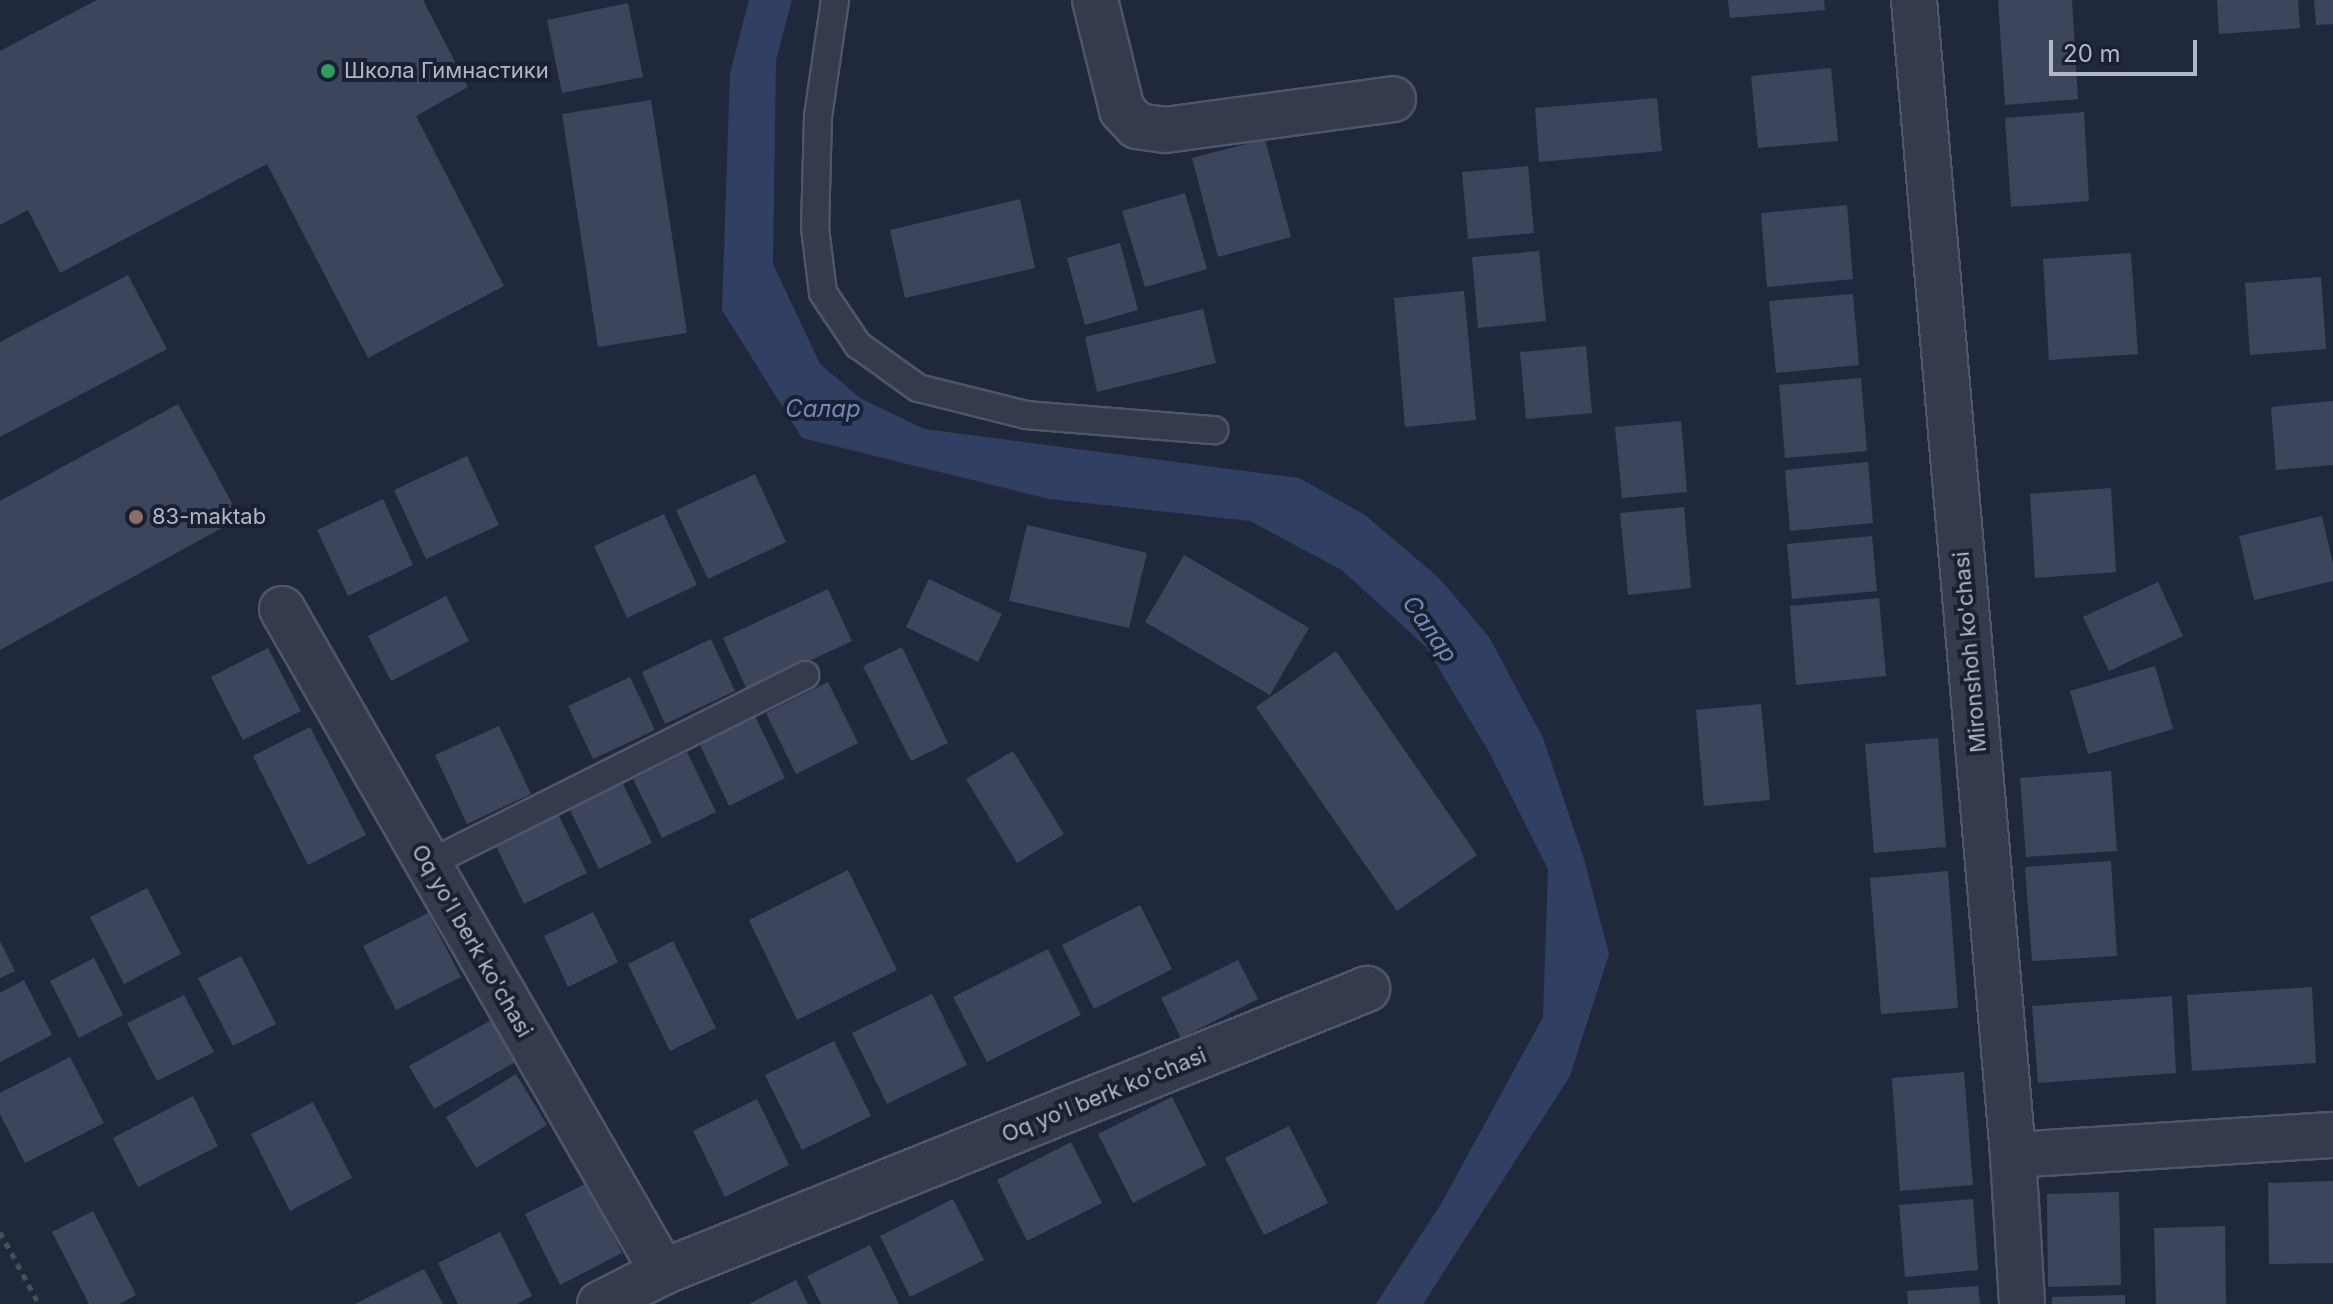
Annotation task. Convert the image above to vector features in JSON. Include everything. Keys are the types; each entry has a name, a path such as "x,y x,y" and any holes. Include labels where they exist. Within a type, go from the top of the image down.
{"street":[{"path":"1095,0 1122,110 1137,126 1165,130 1393,99"},
{"name":"Mironshoh ko'chasi","path":"1914,0 2013,1155 2022,1304"},
{"name":"Oq yo'l berk ko'chasi","path":"282,609 663,1272"},
{"name":"Oq yo'l berk ko'chasi","path":"600,1304 663,1272 1367,989"},
{"path":"2013,1155 2333,1135"}],"lane":[{"path":"835,0 818,116 815,228 823,293 858,345 918,388 1026,415 1214,430"},
{"path":"428,864 805,675"}],"path":[{"path":"0,1232 39,1304"}],"water":[{"name":"Салар","path":"749,0 792,0 776,60 773,264 820,364 860,398 924,429 1299,478 1365,515 1439,578 1489,637 1543,738 1584,859 1609,954 1570,1076 1423,1304 1376,1304 1441,1204 1543,1017 1548,869 1489,752 1426,647 1342,570 1250,521 1049,499 802,438 722,310 730,73"}],"building":[{"path":"97,0 423,0 468,87 416,116 504,286 368,358 267,164 60,273 28,210 0,225 0,51"},
{"path":"1728,0 1824,0 1825,10 1730,18"},
{"path":"1998,0 2072,0 2078,99 2005,105"},
{"path":"2217,0 2298,0 2300,28 2219,34"},
{"path":"2314,0 2333,0 2333,24 2316,25"},
{"path":"628,3 643,77 562,93 547,20"},
{"path":"1831,68 1838,141 1758,148 1751,76"},
{"path":"1657,98 1662,151 1539,162 1535,108"},
{"path":"651,100 687,333 598,347 562,114"},
{"path":"2084,112 2089,201 2011,207 2005,118"},
{"path":"1265,139 1291,237 1218,257 1192,158"},
{"path":"1528,166 1534,233 1468,239 1462,172"},
{"path":"1185,193 1207,269 1145,287 1122,211"},
{"path":"1020,199 1035,268 905,298 890,230"},
{"path":"1847,205 1853,279 1767,287 1761,213"},
{"path":"1120,243 1138,310 1085,325 1067,258"},
{"path":"1539,251 1546,321 1478,328 1472,257"},
{"path":"2131,253 2138,354 2049,360 2043,259"},
{"path":"128,275 167,349 0,437 0,342"},
{"path":"2321,277 2326,349 2250,355 2245,283"},
{"path":"1464,291 1476,420 1405,427 1394,298"},
{"path":"1853,294 1859,365 1776,373 1769,301"},
{"path":"1203,309 1216,363 1097,392 1085,337"},
{"path":"1586,346 1592,413 1526,419 1520,352"},
{"path":"1861,378 1867,451 1785,458 1779,385"},
{"path":"2333,401 2333,465 2276,470 2271,407"},
{"path":"178,404 240,518 0,650 0,501"},
{"path":"1681,421 1687,492 1622,498 1615,427"},
{"path":"467,456 499,525 426,559 394,490"},
{"path":"1868,462 1873,523 1790,531 1785,470"},
{"path":"755,474 786,542 708,579 676,510"},
{"path":"2111,488 2116,572 2035,578 2030,494"},
{"path":"383,499 413,565 348,596 317,530"},
{"path":"1684,507 1691,588 1628,595 1620,513"},
{"path":"664,514 697,585 627,618 594,546"},
{"path":"2322,516 2333,564 2333,581 2254,600 2239,536"},
{"path":"1027,525 1147,553 1129,628 1009,601"},
{"path":"1872,536 1877,591 1792,599 1787,544"},
{"path":"1184,555 1309,628 1270,695 1145,622"},
{"path":"929,579 1002,614 978,662 906,627"},
{"path":"2158,582 2183,636 2109,671 2083,617"},
{"path":"828,589 852,641 747,690 723,638"},
{"path":"446,596 469,641 391,681 368,636"},
{"path":"1879,598 1886,676 1796,685 1790,606"},
{"path":"711,639 735,691 665,724 642,672"},
{"path":"902,647 948,743 911,761 863,666"},
{"path":"268,648 301,711 243,740 211,677"},
{"path":"1336,651 1477,855 1397,911 1256,707"},
{"path":"2155,666 2173,729 2088,754 2070,691"},
{"path":"630,677 655,730 593,759 568,706"},
{"path":"828,682 858,743 796,774 766,713"},
{"path":"1761,704 1770,800 1704,806 1696,710"},
{"path":"755,716 785,778 729,806 699,743"},
{"path":"499,726 531,794 467,824 435,755"},
{"path":"310,727 366,835 308,865 253,756"},
{"path":"1938,738 1946,847 1874,853 1865,744"},
{"path":"1013,751 1064,834 1017,863 966,779"},
{"path":"687,752 716,812 662,838 633,779"},
{"path":"2111,771 2117,851 2026,857 2020,778"},
{"path":"622,782 652,843 599,869 569,808"},
{"path":"558,814 587,873 524,904 496,846"},
{"path":"2111,861 2117,956 2032,961 2025,867"},
{"path":"848,870 897,970 797,1020 749,920"},
{"path":"1948,871 1958,1008 1881,1014 1870,878"},
{"path":"147,888 181,954 124,984 90,917"},
{"path":"1140,905 1172,969 1094,1009 1062,945"},
{"path":"593,912 618,962 568,987 544,936"},
{"path":"428,913 461,977 396,1010 363,946"},
{"path":"0,941 15,971 0,978"},
{"path":"673,941 716,1028 670,1051 628,964"},
{"path":"1048,949 1081,1015 987,1062 953,997"},
{"path":"241,956 276,1024 233,1046 198,978"},
{"path":"94,958 123,1015 79,1038 50,981"},
{"path":"1238,960 1258,999 1181,1038 1161,998"},
{"path":"24,980 52,1035 0,1062 0,993"},
{"path":"2312,987 2316,1063 2192,1071 2187,995"},
{"path":"932,994 967,1065 887,1104 852,1033"},
{"path":"184,995 214,1052 157,1081 127,1023"},
{"path":"2172,996 2176,1073 2038,1083 2032,1006"},
{"path":"493,1019 517,1061 434,1109 409,1066"},
{"path":"834,1041 871,1116 802,1150 765,1075"},
{"path":"70,1057 104,1123 25,1163 0,1114 0,1093"},
{"path":"1964,1072 1973,1185 1900,1191 1892,1078"},
{"path":"516,1074 547,1125 476,1168 446,1117"},
{"path":"193,1096 218,1146 138,1187 113,1138"},
{"path":"1172,1097 1206,1165 1133,1203 1098,1134"},
{"path":"757,1099 789,1165 725,1197 693,1131"},
{"path":"313,1102 352,1178 290,1211 251,1134"},
{"path":"1289,1126 1328,1203 1264,1235 1225,1158"},
{"path":"1071,1142 1102,1203 1027,1241 997,1180"},
{"path":"2333,1181 2333,1263 2269,1264 2268,1183"},
{"path":"587,1183 622,1253 560,1285 525,1214"},
{"path":"2119,1192 2121,1285 2048,1287 2047,1194"},
{"path":"953,1199 984,1260 910,1297 880,1236"},
{"path":"1973,1199 1978,1270 1905,1277 1899,1205"},
{"path":"93,1211 136,1295 119,1304 89,1304 52,1232"},
{"path":"2225,1226 2226,1304 2156,1304 2154,1228"},
{"path":"500,1232 532,1296 517,1304 458,1304 438,1263"},
{"path":"870,1245 899,1304 821,1304 807,1276"},
{"path":"424,1269 443,1304 355,1304"},
{"path":"796,1280 808,1304 749,1304"},
{"path":"1978,1286 1980,1304 1908,1304 1907,1291"},
{"path":"2125,1295 2125,1304 2052,1304 2052,1297"}],"place":[{"name":"Школа Гимнастики","path":"328,71"},
{"name":"83-maktab","path":"136,517"}]}
